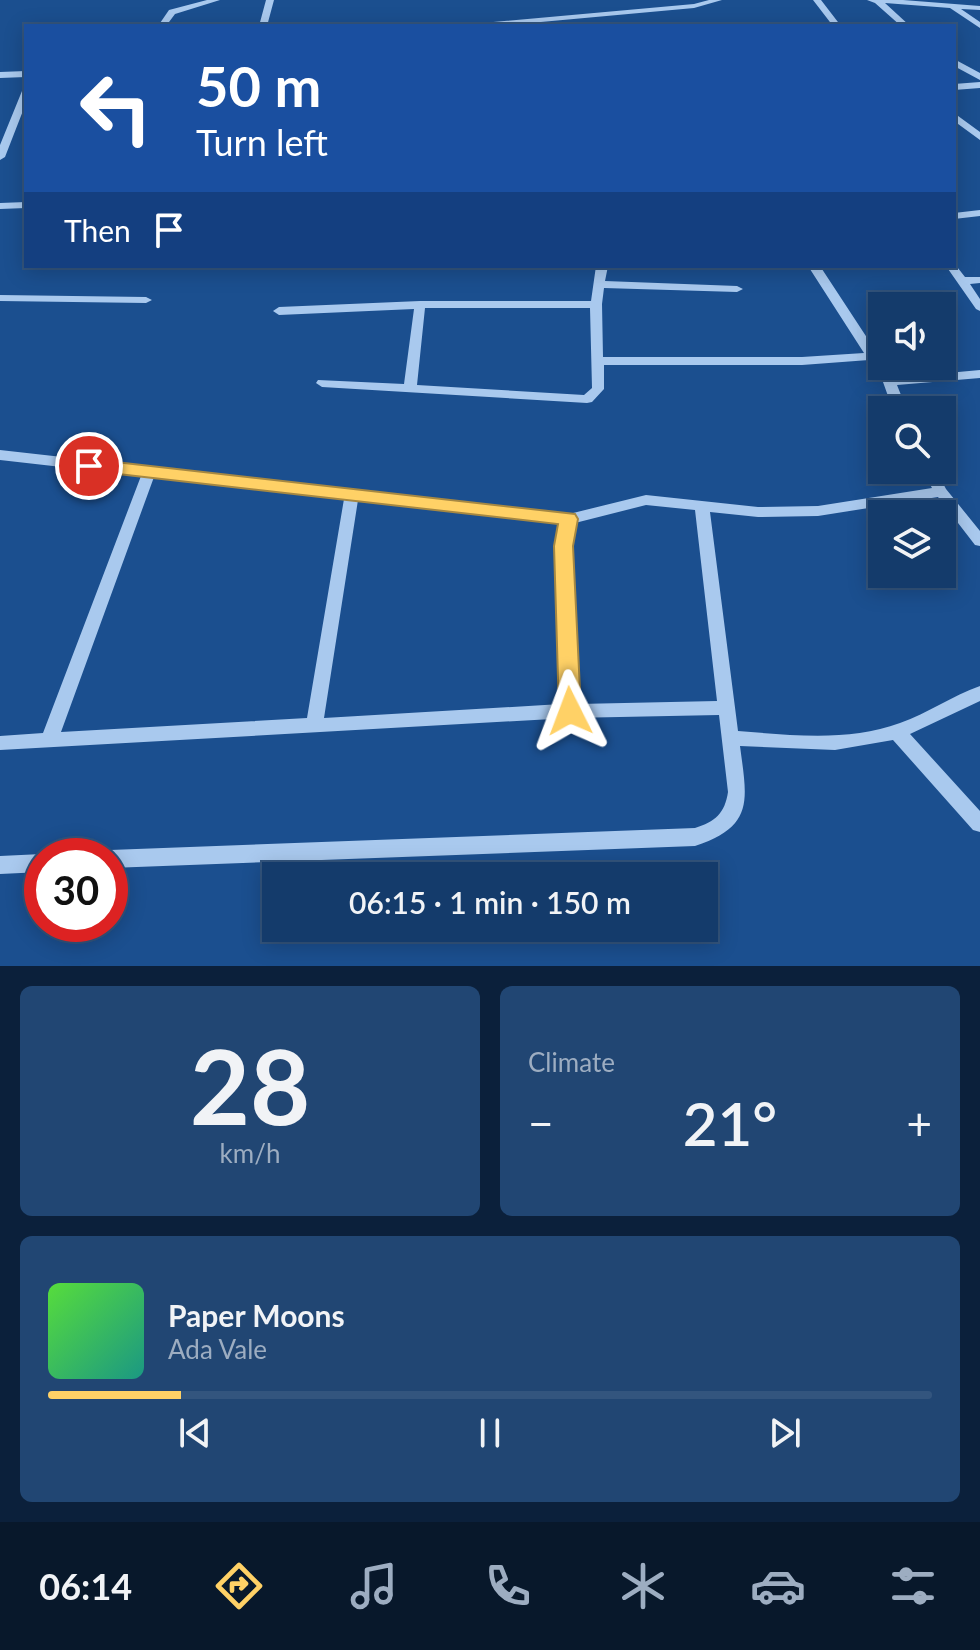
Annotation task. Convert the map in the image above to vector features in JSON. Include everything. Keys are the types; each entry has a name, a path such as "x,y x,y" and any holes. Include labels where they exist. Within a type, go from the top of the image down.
{"street":[{"path":"163,24 172,12 216,0"},
{"path":"264,24 270,0"},
{"path":"493,24 694,6 718,0"},
{"path":"817,0 835,24"},
{"path":"871,0 950,3 980,8"},
{"path":"878,1 904,24"},
{"path":"950,3 980,26"},
{"path":"956,63 980,77"},
{"path":"0,75 24,74"},
{"path":"956,87 980,85"},
{"path":"0,157 4,136 24,95"},
{"path":"956,118 980,137"},
{"path":"0,206 24,205"},
{"path":"956,216 980,213"},
{"path":"322,383 587,399 598,389 596,304 602,268"},
{"path":"815,268 868,348"},
{"path":"953,268 980,307"},
{"path":"961,281 980,280"},
{"path":"601,284 737,289"},
{"path":"0,298 146,300"},
{"path":"279,311 420,305 596,304"},
{"path":"410,389 420,305"},
{"path":"598,361 802,361 868,356"},
{"path":"894,396 889,382 980,374"},
{"path":"0,455 569,519 646,500 758,512 818,511 941,492"},
{"path":"49,740 149,472"},
{"path":"937,484 980,541"},
{"path":"314,725 352,495"},
{"path":"128,858 695,837 717,831 729,822 736,807 737,792 702,506"},
{"path":"569,519 563,546 570,711"},
{"path":"731,738 819,743 897,732 980,693"},
{"path":"0,743 570,711 728,708"},
{"path":"897,732 980,824"},
{"path":"0,865 24,864"}],"route":[{"path":"89,466 569,519 563,546 570,711"}]}
